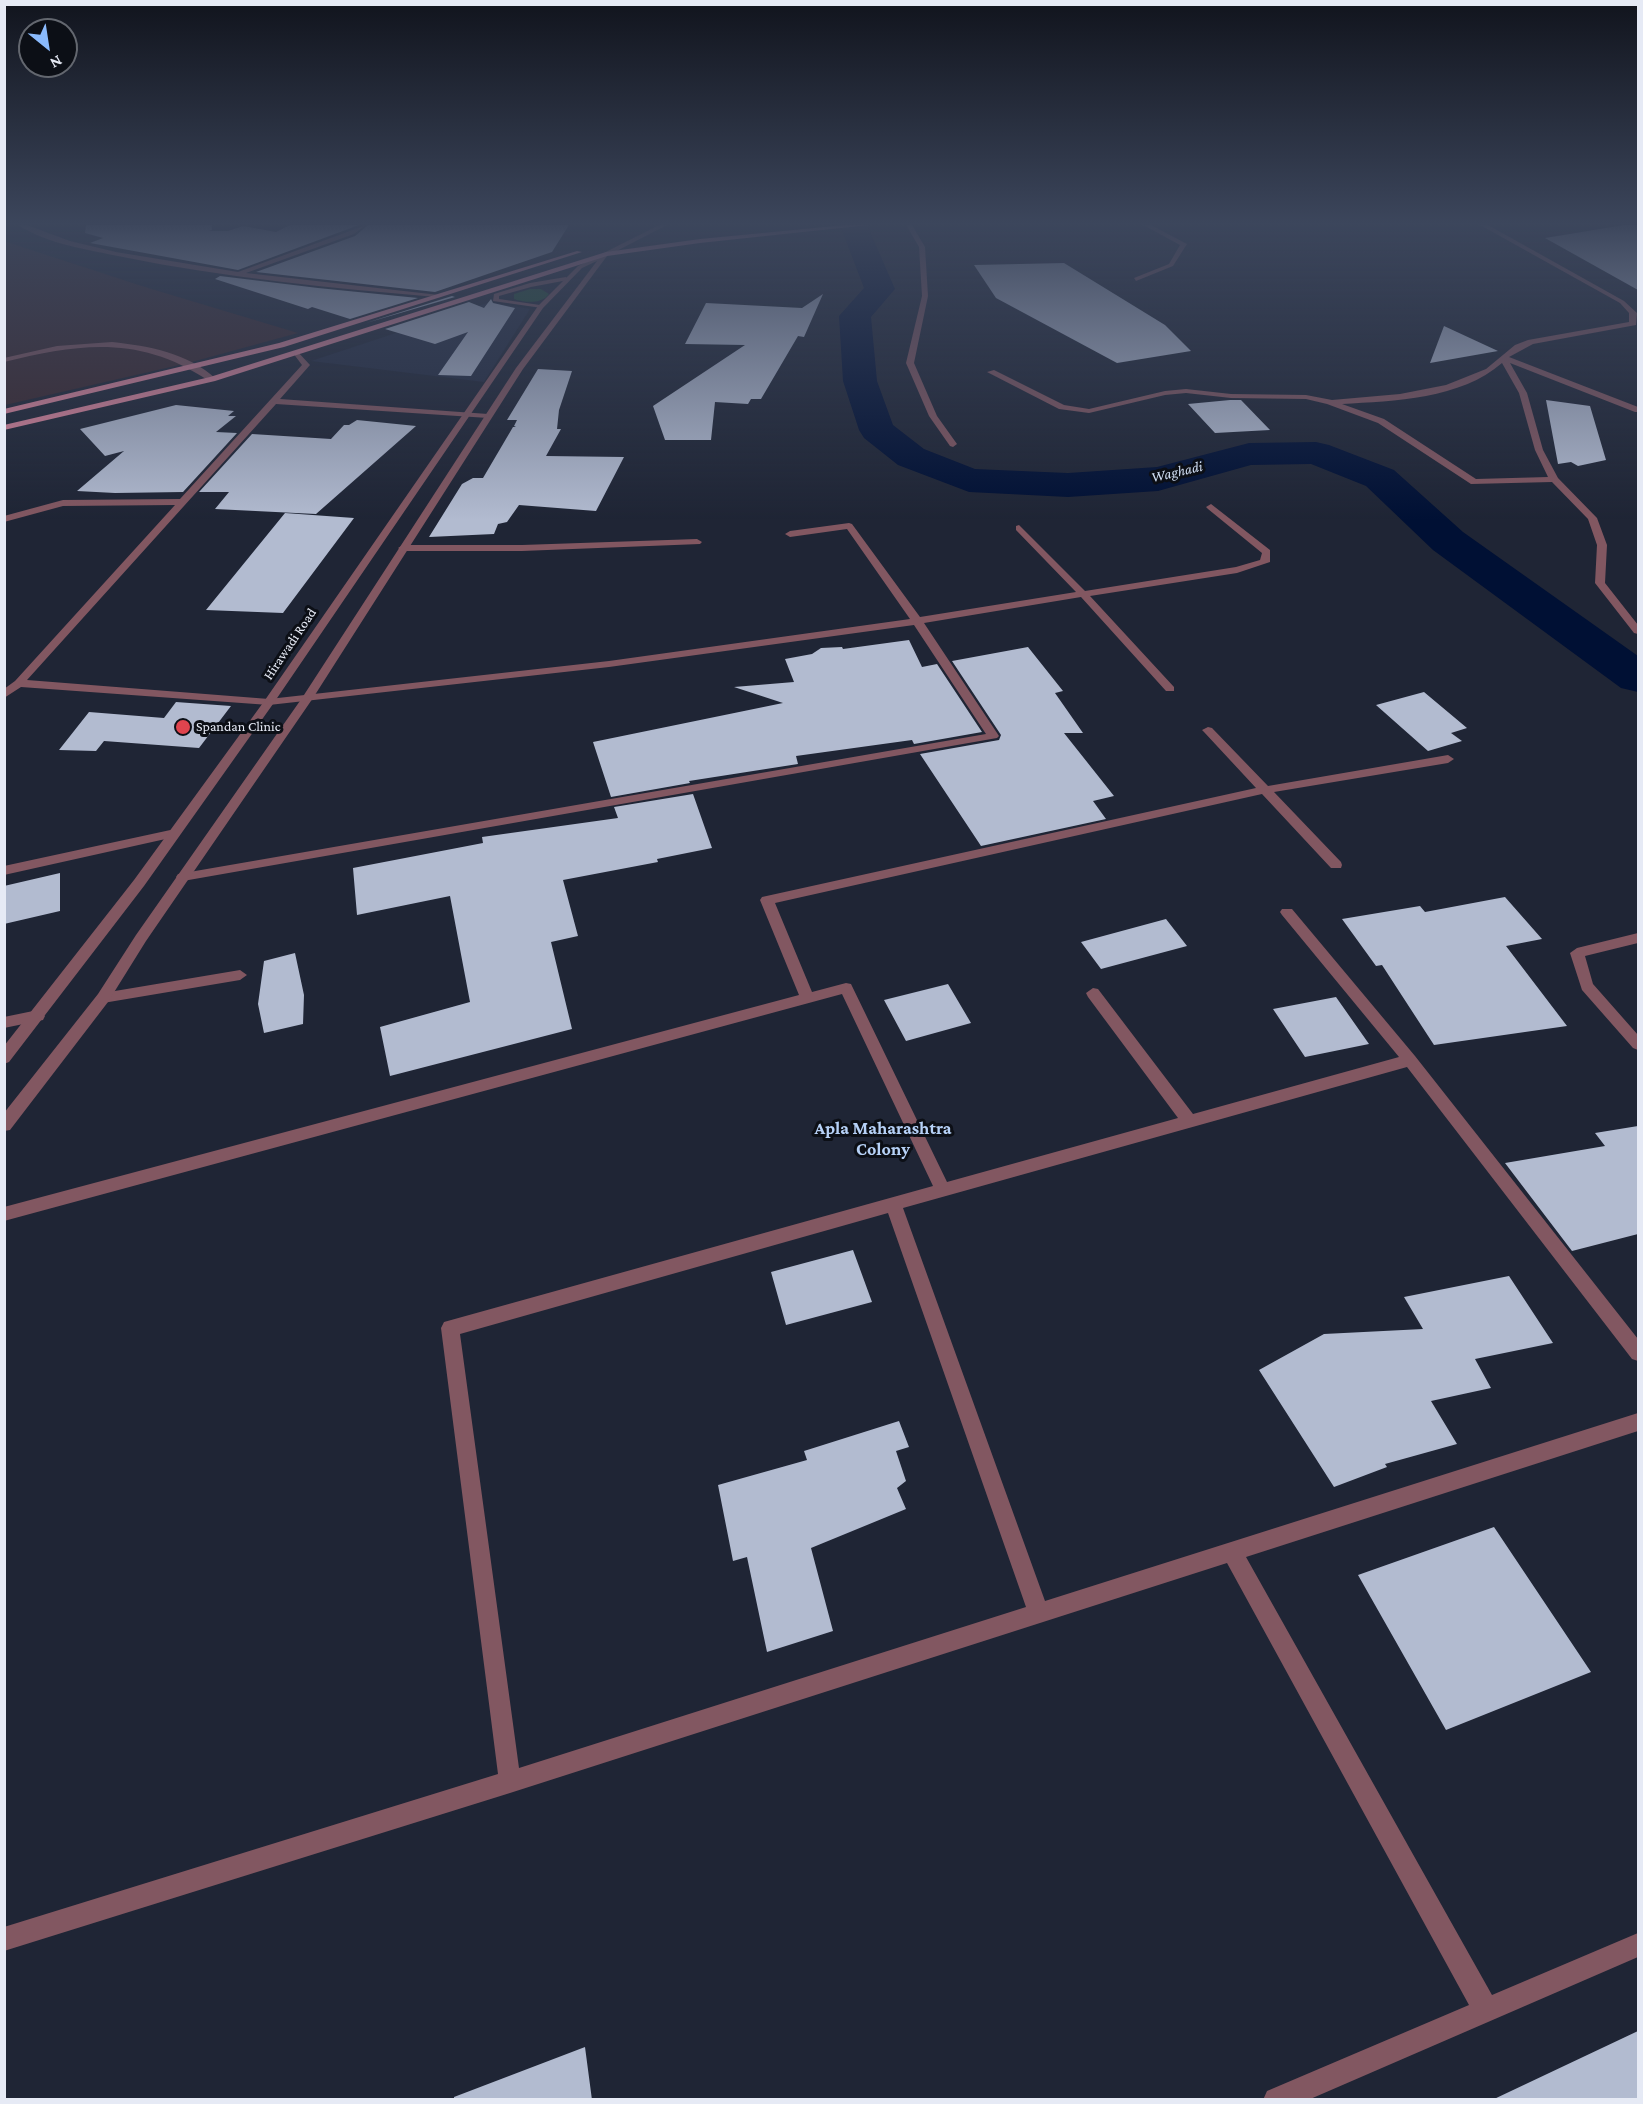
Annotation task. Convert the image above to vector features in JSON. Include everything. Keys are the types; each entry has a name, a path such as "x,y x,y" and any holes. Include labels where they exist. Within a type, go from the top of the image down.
{"main road":[{"path":"4,412 281,345 349,323"},
{"path":"4,428 212,379 390,323"}],"street":[{"name":"Hirawadi Road","path":"4,1058 175,832 269,702 529,323"},
{"path":"4,1125 103,998 307,698 488,416 553,323"},
{"path":"919,323 910,363 933,416 953,444"},
{"path":"1329,402 1410,396 1448,386 1494,368 1518,347 1531,342 1632,323"},
{"path":"4,360 90,343 152,348 196,366 212,379"},
{"path":"4,695 19,683 306,365 297,353"},
{"path":"1503,358 1638,410"},
{"path":"1503,358 1523,393 1539,450 1554,478 1593,518 1602,545 1600,583 1638,631"},
{"path":"992,372 1062,407 1089,411 1165,393 1186,391 1231,396 1284,395 1329,402 1393,427 1474,482 1554,478"},
{"path":"274,401 488,416"},
{"path":"4,519 63,503 182,502"},
{"path":"19,683 269,702 609,664 917,621 1237,570 1265,562 1267,552 1211,507"},
{"path":"183,878 993,736 917,621 849,526 790,534"},
{"path":"1019,528 1170,689"},
{"path":"403,548 522,548 697,542"},
{"path":"1208,730 1336,866"},
{"path":"807,998 767,900 1264,790 1448,759"},
{"path":"4,871 175,832"},
{"path":"1287,912 1410,1060 1638,1353"},
{"path":"1638,938 1577,953 1587,986 1638,1044"},
{"path":"103,998 240,975"},
{"path":"4,1214 846,988 943,1190"},
{"path":"1093,993 1189,1121"},
{"path":"4,1023 38,1016"},
{"path":"510,1782 450,1328 1410,1060"},
{"path":"893,1203 1039,1613"},
{"path":"4,1940 510,1782 1638,1422"},
{"path":"1232,1553 1486,2010"},
{"path":"1291,2096 1638,1944"}],"shaded area":[{"path":"5,323 265,323 298,333 188,363 5,405"},
{"path":"426,323 521,323 484,382 311,361"}],"building":[{"path":"403,323 505,323 471,376 438,375 468,332 435,344 385,329"},
{"path":"696,323 810,323 804,337 798,336 761,399 751,399 748,404 715,402 711,440 665,440 653,406 745,345 685,344"},
{"path":"1043,323 1162,323 1191,351 1117,363"},
{"path":"1444,326 1498,351 1430,363"},
{"path":"538,369 572,371 559,410 557,429 561,429 546,456 624,457 596,511 519,505 507,522 498,524 494,534 429,537 462,484 473,478 483,478 513,427 516,427 514,426 517,420 507,420"},
{"path":"1241,400 1270,430 1215,433 1188,404"},
{"path":"1546,400 1590,406 1606,460 1578,466 1571,462 1558,464"},
{"path":"176,405 234,411 228,416 236,416 216,432 237,433 183,492 77,491 124,451 105,456 80,429"},
{"path":"357,420 416,426 316,514 215,509 229,492 199,492 252,434 331,439 344,425"},
{"path":"285,513 354,518 283,613 206,610"},
{"path":"909,640 922,667 937,664 982,732 914,744 912,740 796,756 798,764 689,781 690,783 611,797 593,742 783,703 734,687 794,682 785,659 812,654 821,648 842,647 843,649"},
{"path":"1028,647 1063,691 1055,693 1083,733 1064,733 1114,796 1093,801 1106,819 981,846 920,754 999,740 1001,735 952,661"},
{"path":"1424,692 1467,728 1451,733 1462,741 1428,751 1376,705"},
{"path":"176,702 231,706 199,748 104,741 96,751 59,750 89,712 164,718"},
{"path":"693,794 712,848 657,859 658,862 563,880 578,936 551,942 572,1029 390,1076 380,1027 470,1002 450,896 357,915 353,868 483,843 482,837 618,818 614,807"},
{"path":"60,873 60,911 4,924 4,886"},
{"path":"1505,897 1542,939 1506,946 1567,1026 1434,1045 1382,965 1376,966 1342,919 1420,906 1425,912"},
{"path":"1166,919 1187,946 1101,969 1081,942"},
{"path":"295,953 304,995 303,1024 264,1033 258,1004 264,961"},
{"path":"948,984 971,1023 906,1041 884,1000"},
{"path":"1336,997 1369,1044 1305,1057 1273,1009"},
{"path":"1638,1126 1638,1234 1572,1251 1505,1163 1605,1146 1595,1133"},
{"path":"853,1250 872,1302 786,1325 771,1272"},
{"path":"1509,1276 1553,1343 1475,1359 1491,1388 1431,1401 1457,1444 1385,1464 1387,1467 1334,1487 1259,1370 1324,1334 1423,1329 1404,1297"},
{"path":"899,1421 909,1447 896,1451 906,1481 897,1488 906,1509 811,1548 833,1631 767,1652 747,1557 733,1561 718,1485 807,1460 804,1451"},
{"path":"1494,1527 1591,1672 1446,1730 1358,1575"},
{"path":"1638,2031 1638,2100 1492,2100"},
{"path":"585,2047 592,2100 454,2100 454,2097"}],"waterway":[{"name":"Waghadi","path":"856,323 860,381 877,430 911,457 969,480 1068,485 1158,479 1249,454 1316,453 1380,478 1448,541 1638,678"}],"place":[{"name":"Spandan Clinic","path":"183,727"}],"district":[{"name":"Apla Maharashtra Colony","path":"883,1138"}]}
